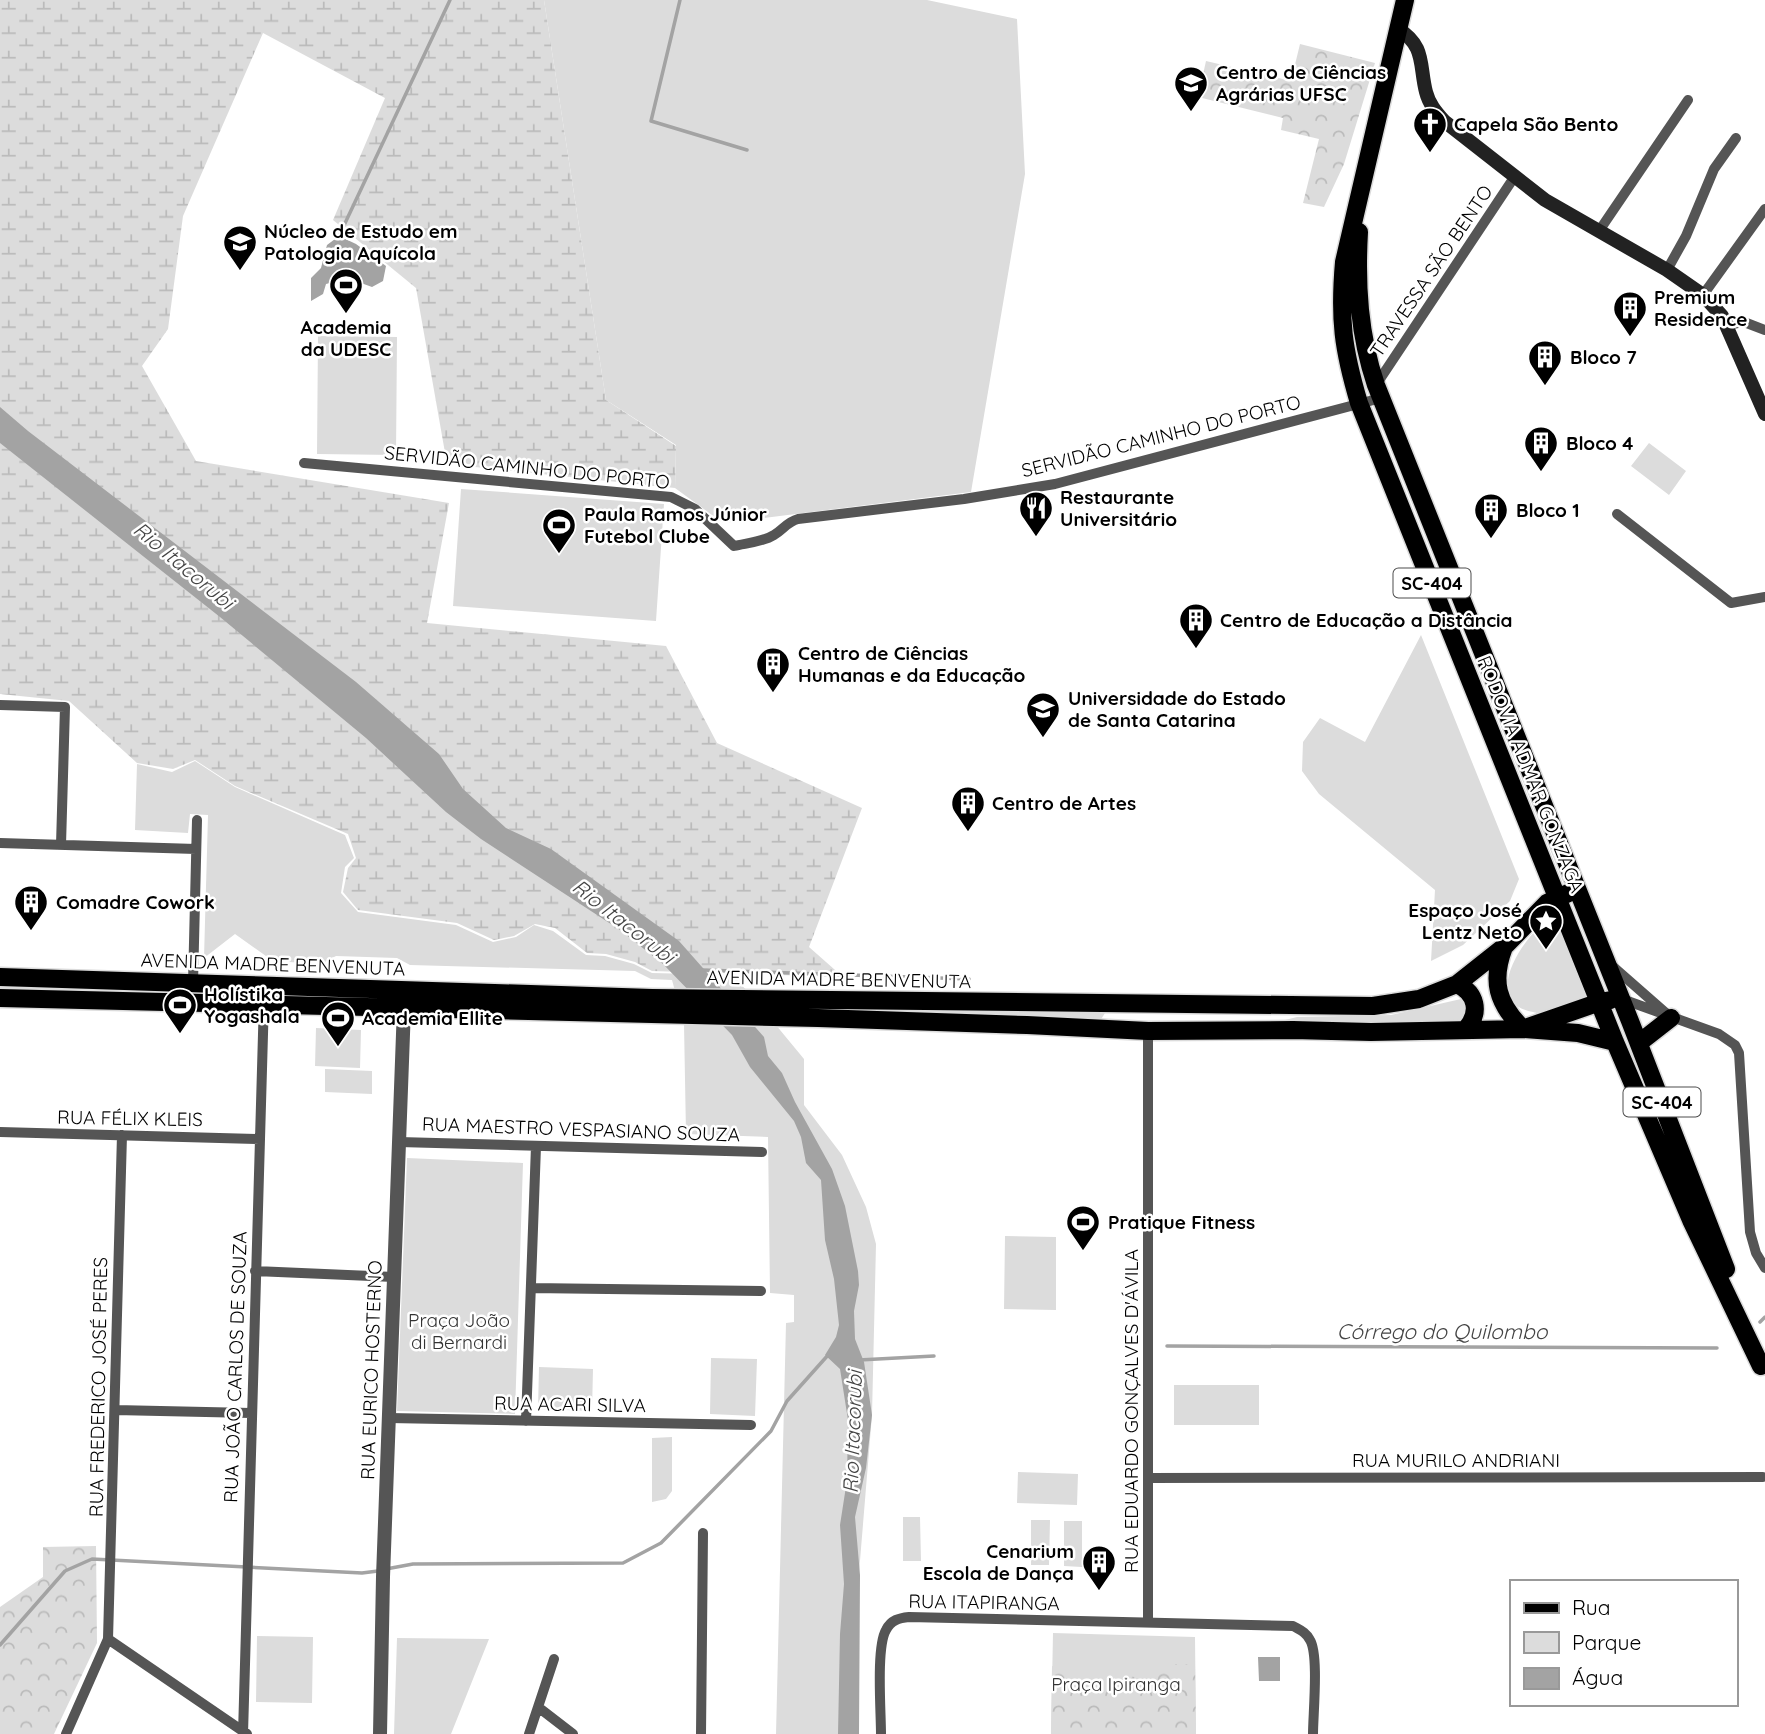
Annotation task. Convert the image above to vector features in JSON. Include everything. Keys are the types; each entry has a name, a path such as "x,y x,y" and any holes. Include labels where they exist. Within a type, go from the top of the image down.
{"main road":[{"name":"RODOVIA ADMAR GONZAGA","path":"1405,0 1361,179 1344,262 1340,305 1343,339 1359,403 1615,1042 1691,1220 1763,1371"},
{"path":"1398,29 1412,37 1418,50 1432,107 1444,121 1558,208 1668,270 1703,295 1717,309 1765,414"},
{"name":"RODOVIA ADMAR GONZAGA","path":"1361,179 1357,261 1359,303 1363,340 1378,392 1639,1043 1763,1371"},
{"name":"AVENIDA MADRE BENVENUTA","path":"0,977 652,998 1373,1006 1419,999 1457,984 1504,946 1533,916 1558,897 1577,889"},
{"path":"1504,946 1498,963 1497,982 1501,999 1522,1029"},
{"path":"1457,984 1470,992 1475,1007 1475,1015 1466,1028"},
{"path":"404,1007 405,989"},
{"name":"AVENIDA MADRE BENVENUTA","path":"0,998 754,1017 1027,1025 1098,1030 1371,1032 1466,1028 1522,1029 1578,1033 1615,1042"},
{"name":"AVENIDA MADRE BENVENUTA","path":"1522,1029 1600,1002 1621,998"},
{"path":"1098,1030 1108,1014 1110,1002"},
{"path":"1148,1031 1154,1023 1186,1004"},
{"path":"1639,1043 1671,1018"}],"street":[{"path":"1599,231 1688,100"},
{"path":"1668,270 1714,169 1736,138"},
{"name":"TRAVESSA SÃO BENTO","path":"1378,392 1515,176"},
{"path":"1703,295 1765,209"},
{"path":"1726,325 1744,321 1765,330"},
{"name":"SERVIDÃO CAMINHO DO PORTO","path":"304,463 671,497 695,509 734,546 766,539 776,534 787,522 798,519 964,499 1055,484 1359,403 1378,392"},
{"path":"1617,514 1731,603 1765,597"},
{"path":"0,705 65,707 61,845"},
{"path":"193,983 197,820"},
{"path":"0,843 196,849"},
{"path":"1606,960 1671,1018"},
{"name":"RUA JOÃO CARLOS DE SOUZA","path":"244,1733 264,985"},
{"path":"1621,998 1719,1034 1735,1045 1739,1053 1751,1232 1756,1253 1765,1268"},
{"name":"RUA EURICO HOSTERNO","path":"380,1734 383,1577 404,1007"},
{"name":"RUA EDUARDO GONÇALVES D'ÁVILA","path":"1148,1031 1148,1622"},
{"name":"RUA FÉLIX KLEIS","path":"0,1132 259,1139"},
{"name":"RUA FREDERICO JOSÉ PERES","path":"108,1639 122,1135"},
{"name":"RUA MAESTRO VESPASIANO SOUZA","path":"399,1142 762,1152"},
{"path":"526,1421 536,1146"},
{"path":"255,1271 394,1277"},
{"path":"531,1288 761,1291"},
{"path":"115,1410 251,1413"},
{"name":"RUA ACARI SILVA","path":"389,1418 751,1425"},
{"name":"RUA MURILO ANDRIANI","path":"1148,1478 1763,1477"},
{"path":"701,1734 704,1533"},
{"name":"RUA ITAPIRANGA","path":"881,1734 882,1641 891,1623 899,1618 1148,1622"},
{"path":"1148,1622 1278,1625 1293,1626 1304,1632 1312,1642 1314,1657 1313,1734"},
{"path":"66,1734 108,1639 244,1733"},
{"path":"529,1734 554,1659"},
{"path":"538,1707 573,1734"}],"green space":[{"path":"0,0 544,0 606,400 676,446 675,488 447,464 416,288 333,220 385,98 263,33 183,216 168,329 142,366 196,461 449,503 427,623 666,646 717,743 862,808 809,947 843,977 652,971 635,962 606,954 587,953 555,928 535,924 514,936 494,940 457,923 358,910 343,892 348,868 356,858 348,834 235,786 195,760 173,769 137,763 69,701 0,694"},
{"path":"544,0 927,0 1017,19 1025,174 971,492 723,523 675,488 676,445 606,400"},
{"path":"1300,44 1375,63 1344,164 1324,207 1303,203 1319,139 1281,130 1283,118 1198,97 1206,61 1291,81"},
{"path":"318,336 397,337 396,455 317,454"},
{"path":"1649,443 1686,471 1669,495 1631,466"},
{"name":"Paula Ramos Júnior Futebol Clube","path":"461,489 664,504 656,621 453,606"},
{"path":"1421,635 1519,879 1510,901 1463,945 1431,961 1435,890 1319,794 1302,771 1303,742 1320,718 1365,742"},
{"path":"195,761 235,787 345,835 354,858 345,867 341,893 358,912 456,925 493,942 516,937 534,925 553,931 586,955 605,956 634,964 652,973 733,975 761,1007 1105,1013 1100,1021 766,1013 804,1059 804,1105 842,1155 866,1207 876,1244 872,1415 857,1597 857,1734 776,1734 786,1323 794,1322 794,1295 770,1293 768,1137 686,1134 684,1024 672,980 651,979 635,971 410,965 397,958 336,956 321,964 273,961 235,934 204,958 208,815 190,814 188,833 135,830 137,764 172,772"},
{"name":"Espaço José Lentz Neto","path":"1557,914 1589,997 1564,1010 1545,1015 1516,1005 1509,994 1508,980 1513,964 1533,933"},
{"name":"Espaço José Lentz Neto","path":"1461,999 1469,1005 1462,1022 1257,1027 1297,1017 1391,1015"},
{"name":"Academia Ellite","path":"316,1028 361,1030 360,1068 315,1066"},
{"name":"Academia Ellite","path":"325,1069 372,1071 372,1094 325,1092"},
{"name":"Praça João di Bernardi","path":"407,1158 523,1163 515,1414 397,1411"},
{"path":"1005,1236 1056,1237 1056,1310 1004,1309"},
{"path":"711,1358 757,1359 755,1416 710,1414"},
{"path":"539,1367 593,1369 592,1411 538,1409"},
{"path":"1174,1385 1259,1385 1259,1425 1174,1425"},
{"path":"672,1437 672,1491 666,1499 652,1502 652,1438"},
{"path":"1018,1472 1078,1474 1077,1505 1017,1503"},
{"path":"903,1517 920,1517 921,1561 903,1561"},
{"path":"1031,1520 1050,1520 1049,1565 1031,1565"},
{"path":"1064,1521 1082,1521 1082,1567 1064,1566"},
{"path":"96,1546 97,1643 54,1734 0,1734 0,1607 43,1577 43,1547"},
{"name":"Praça Ipiranga","path":"1053,1633 1195,1637 1196,1734 1051,1734"},
{"path":"257,1636 313,1637 312,1703 256,1702"},
{"path":"397,1638 489,1639 451,1734 394,1734"},
{"name":"Praça Ipiranga","path":"1160,1664 1195,1664 1196,1734 1051,1734 1052,1666 1068,1671 1082,1685 1093,1690 1099,1689 1115,1674 1139,1676"}],"water":[{"path":"339,236 356,244 386,266 383,281 372,287 361,283 352,286 342,280 326,284 323,294 311,301 311,278 321,268 327,245"},
{"name":"Rio Itacorubi","path":"0,407 356,682 439,754 463,789 506,828 551,849 679,941 764,1037 768,1056 782,1073 832,1169 845,1206 858,1271 859,1285 854,1311 855,1339 864,1362 872,1415 866,1468 855,1517 860,1575 859,1734 838,1734 844,1584 840,1525 847,1480 848,1420 840,1369 825,1355 836,1337 839,1325 834,1279 825,1240 821,1180 806,1163 801,1137 794,1121 750,1067 732,1035 663,964 620,930 481,839 446,812 366,738 220,617 0,443"},
{"path":"1258,1657 1280,1657 1280,1681 1259,1681"}],"waterway":[{"path":"339,236 450,0"},
{"path":"680,0 651,121 747,150"},
{"path":"702,970 969,979"},
{"name":"Córrego do Quilombo","path":"1760,1322 1765,1317"},
{"name":"Córrego do Quilombo","path":"1167,1346 1717,1348"},
{"path":"386,1569 413,1564 623,1563 661,1543 771,1431 787,1401 829,1354"},
{"name":"Córrego do Quilombo","path":"859,1360 934,1356"},
{"path":"0,1645 65,1571 92,1559 362,1573 378,1571"}],"place":[{"name":"Centro de Ciências Agrárias UFSC","path":"1191,113"},
{"name":"Capela São Bento","path":"1430,154"},
{"name":"Núcleo de Estudo em Patologia Aquícola","path":"240,272"},
{"name":"Academia da UDESC","path":"346,315"},
{"name":"Premium Residence","path":"1630,338"},
{"name":"Bloco 7","path":"1545,387"},
{"name":"Bloco 4","path":"1541,473"},
{"name":"Restaurante Universitário","path":"1036,538"},
{"name":"Bloco 1","path":"1491,540"},
{"name":"Paula Ramos Júnior Futebol Clube","path":"559,555"},
{"name":"Centro de Educação a Distância","path":"1196,650"},
{"name":"Centro de Ciências Humanas e da Educação","path":"773,694"},
{"name":"Universidade do Estado de Santa Catarina","path":"1043,739"},
{"name":"Centro de Artes","path":"968,833"},
{"name":"Comadre Cowork","path":"31,932"},
{"name":"Espaço José Lentz Neto","path":"1546,951"},
{"name":"Holístika Yogashala","path":"180,1035"},
{"name":"Academia Ellite","path":"338,1048"},
{"name":"Pratique Fitness","path":"1083,1252"},
{"name":"Cenarium Escola de Dança","path":"1099,1592"}]}
